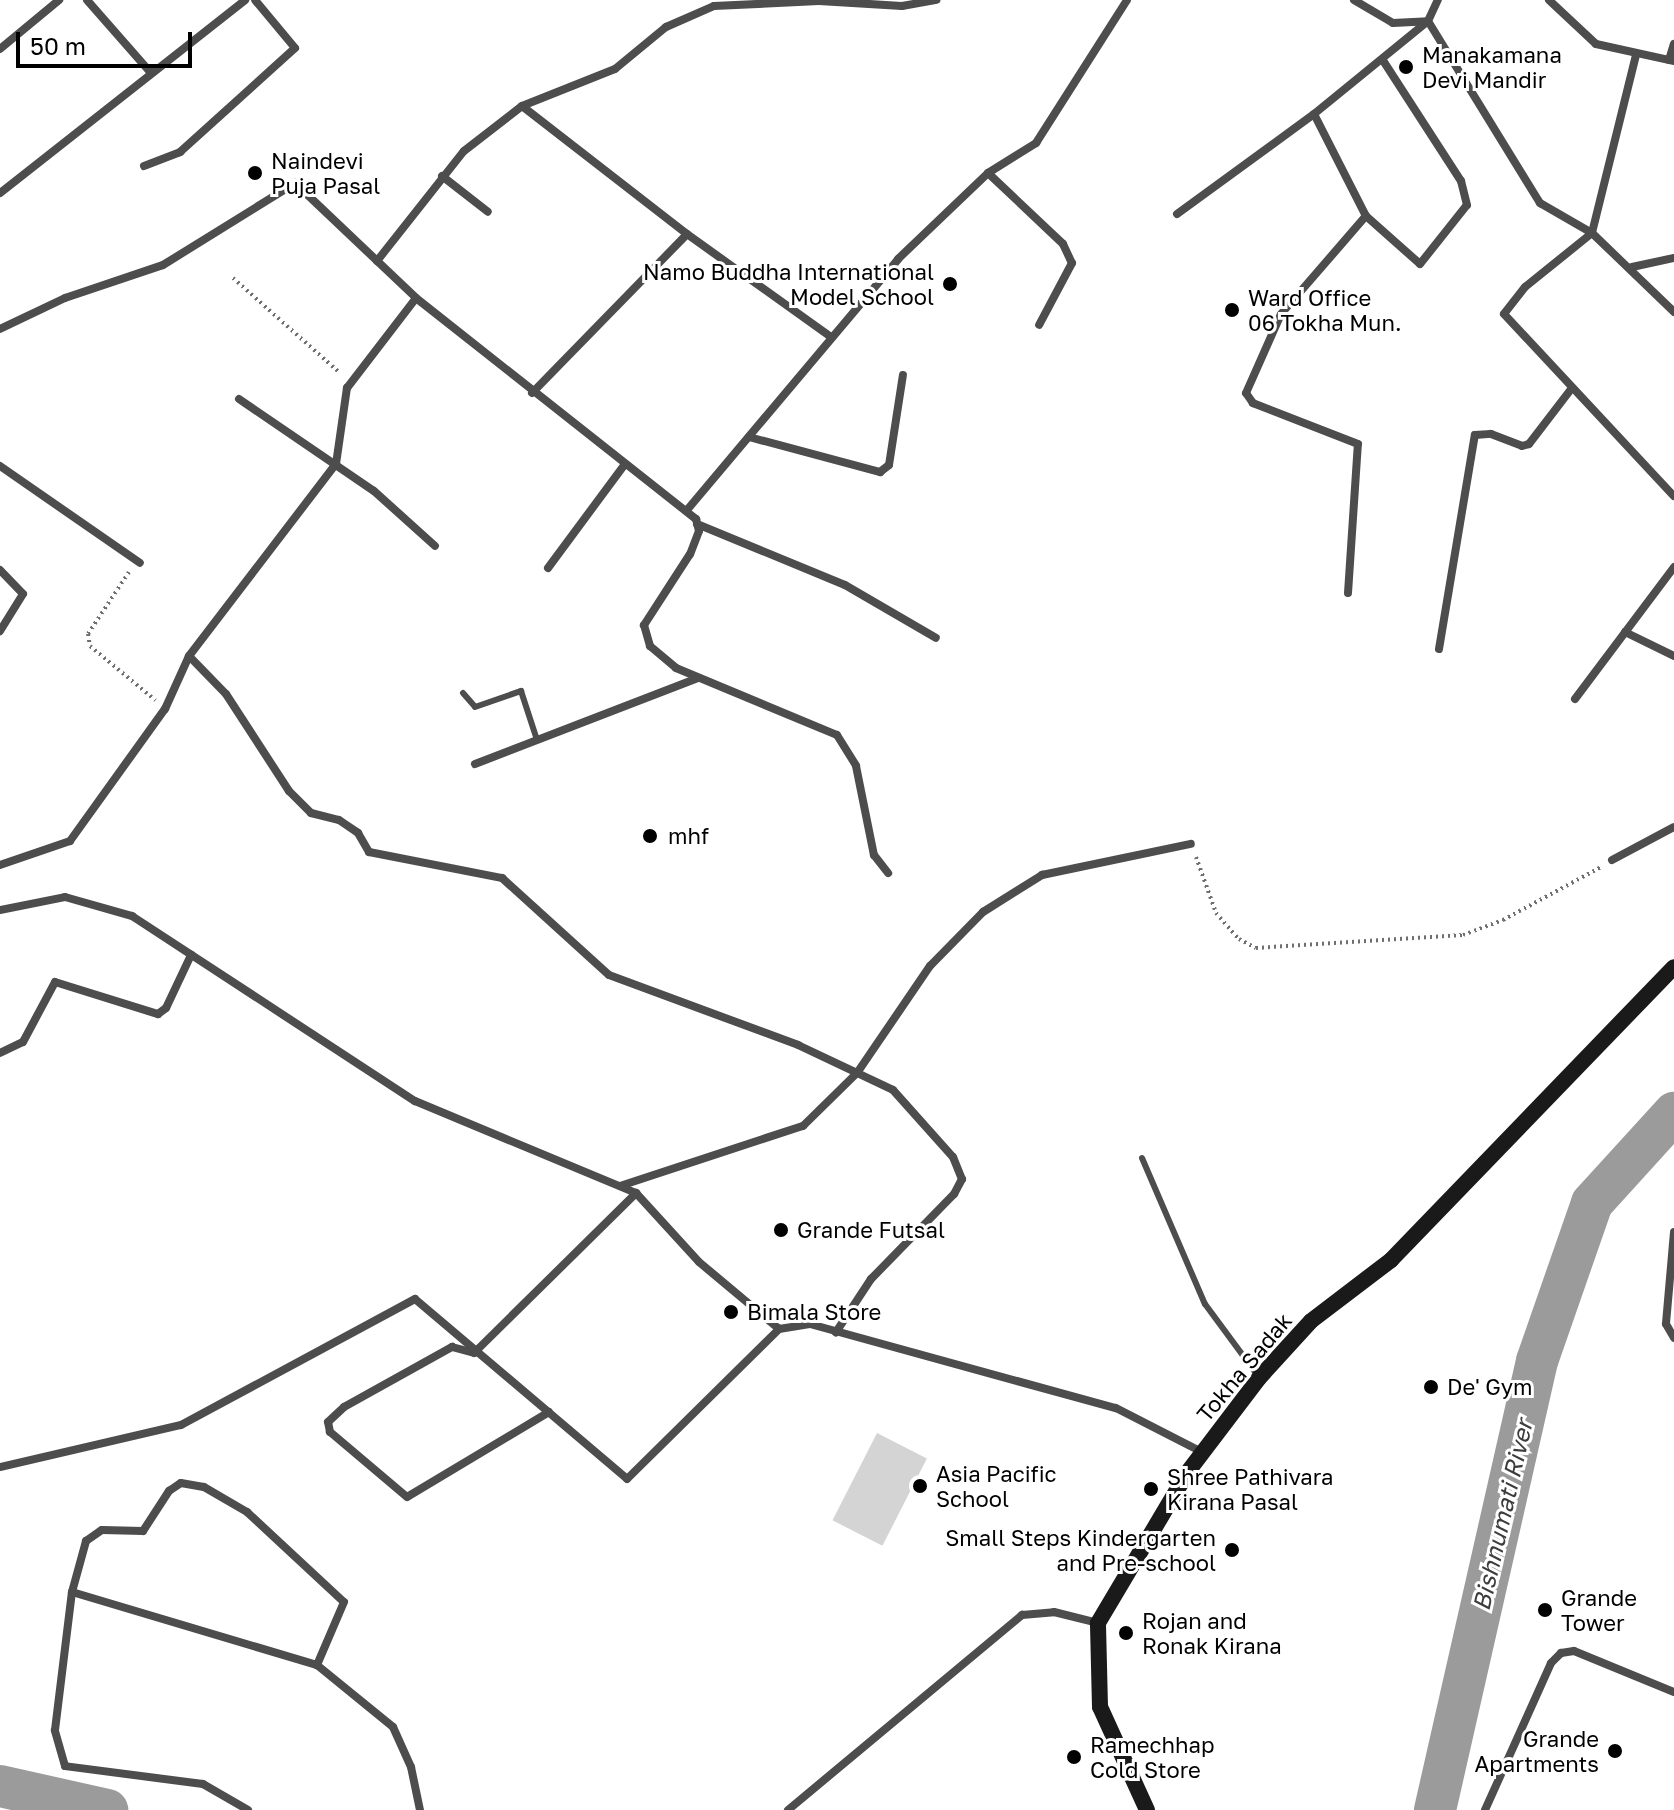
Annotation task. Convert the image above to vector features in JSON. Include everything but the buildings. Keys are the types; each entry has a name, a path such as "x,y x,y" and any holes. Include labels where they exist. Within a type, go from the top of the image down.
{"main road":[{"name":"Tokha Sadak","path":"1098,1623 1203,1452 1259,1378 1311,1321 1391,1260 1457,1195 1674,967"},
{"path":"1098,1623 1100,1707 1147,1810"}],"street":[{"path":"0,49 59,0"},
{"path":"87,0 151,73"},
{"path":"0,193 245,0"},
{"path":"144,166 180,152 295,48 255,0"},
{"path":"377,261 464,151 522,106 615,69 666,27 714,6 819,1 902,6 936,0"},
{"path":"687,510 898,259 988,173 1036,143 1127,0"},
{"path":"1354,0 1393,23 1428,21"},
{"path":"1177,214 1314,114 1382,59 1428,21 1438,0"},
{"path":"1549,0 1596,44 1636,55 1671,60 1674,44"},
{"path":"1428,21 1540,203 1592,233 1632,267 1674,312"},
{"path":"1636,55 1592,233 1525,287 1504,314 1674,496"},
{"path":"1314,114 1366,216 1420,264 1467,205 1461,181 1382,59"},
{"path":"522,106 687,234 832,338"},
{"path":"988,173 1063,244 1072,263 1039,325"},
{"path":"442,176 488,212"},
{"path":"0,329 65,298 163,265 295,183 416,298 532,393 687,510 697,524 845,585 936,638"},
{"path":"1348,593 1358,444 1253,403 1246,393 1281,314 1302,283 1366,216"},
{"path":"532,393 687,234"},
{"path":"1632,267 1674,258"},
{"path":"0,865 70,841 165,709 189,656 336,464 351,383 416,298"},
{"path":"749,437 880,472 889,465 903,375"},
{"path":"1439,649 1475,435 1529,444 1572,388"},
{"path":"239,399 336,464 435,546"},
{"path":"548,568 625,464"},
{"path":"0,466 139,562"},
{"path":"697,524 690,554 644,625 650,646 659,655 698,678 837,735 856,766 874,855 888,873"},
{"path":"1575,699 1674,567"},
{"path":"0,570 23,594 0,631"},
{"path":"1625,632 1674,656"},
{"path":"189,656 226,694 289,791 311,813 339,820 358,833 369,852 502,878 609,975 798,1045 893,1090 953,1157 962,1179 954,1194 871,1279 836,1332"},
{"path":"475,764 698,678"},
{"path":"1612,860 1674,827"},
{"path":"619,1186 803,1126 857,1073 930,966 983,912 1042,875 1191,844"},
{"path":"0,910 65,897 103,905 132,916 415,1101 636,1193 699,1262 779,1329"},
{"path":"0,1053 23,1042 55,982 158,1014 166,1008 191,955"},
{"path":"474,1353 636,1193"},
{"path":"1674,1232 1666,1324 1674,1338"},
{"path":"0,1467 181,1425 415,1299 474,1353 627,1479 779,1329 810,1324 1116,1408 1203,1452"},
{"path":"474,1353 452,1347 444,1351 344,1407 328,1422 330,1432 407,1497 549,1412"},
{"path":"248,1810 203,1784 65,1766 55,1730 72,1592 90,1536 102,1530 143,1531 169,1491 181,1483 204,1487 247,1512 344,1602 317,1665"},
{"path":"72,1592 317,1665 393,1727 411,1767 420,1810"},
{"path":"788,1810 1022,1615 1054,1612 1098,1623"},
{"path":"1485,1810 1551,1663 1561,1653 1574,1651 1674,1692"}],"lane":[{"path":"463,693 475,707 521,691 537,740"},
{"path":"1142,1158 1205,1304 1259,1378"}],"path":[{"path":"233,278 351,383"},
{"path":"139,562 88,634 90,646 165,709"},
{"path":"1191,844 1216,913 1239,939 1256,948 1463,935 1503,920 1612,860"}],"shaded area":[{"path":"877,1433 927,1458 882,1546 833,1520"}],"waterway":[{"name":"Bishnumati River","path":"1435,1810 1537,1361 1592,1203 1674,1113"},
{"name":"Bishnumati River","path":"0,1786 107,1810"}],"place":[{"name":"Manakamana Devi Mandir","path":"1406,67"},
{"name":"Naindevi Puja Pasal","path":"255,173"},
{"name":"Namo Buddha International Model School","path":"950,284"},
{"name":"Ward Office 06 Tokha Mun.","path":"1232,310"},
{"name":"mhf","path":"650,836"},
{"name":"Grande Futsal","path":"781,1230"},
{"name":"Bimala Store","path":"731,1312"},
{"name":"De' Gym","path":"1431,1387"},
{"name":"Asia Pacific School","path":"920,1486"},
{"name":"Shree Pathivara Kirana Pasal","path":"1151,1489"},
{"name":"Small Steps Kindergarten and Pre-school","path":"1232,1550"},
{"name":"Grande Tower","path":"1545,1610"},
{"name":"Rojan and Ronak Kirana","path":"1126,1633"},
{"name":"Grande Apartments","path":"1615,1751"},
{"name":"Ramechhap Cold Store","path":"1074,1757"}]}
